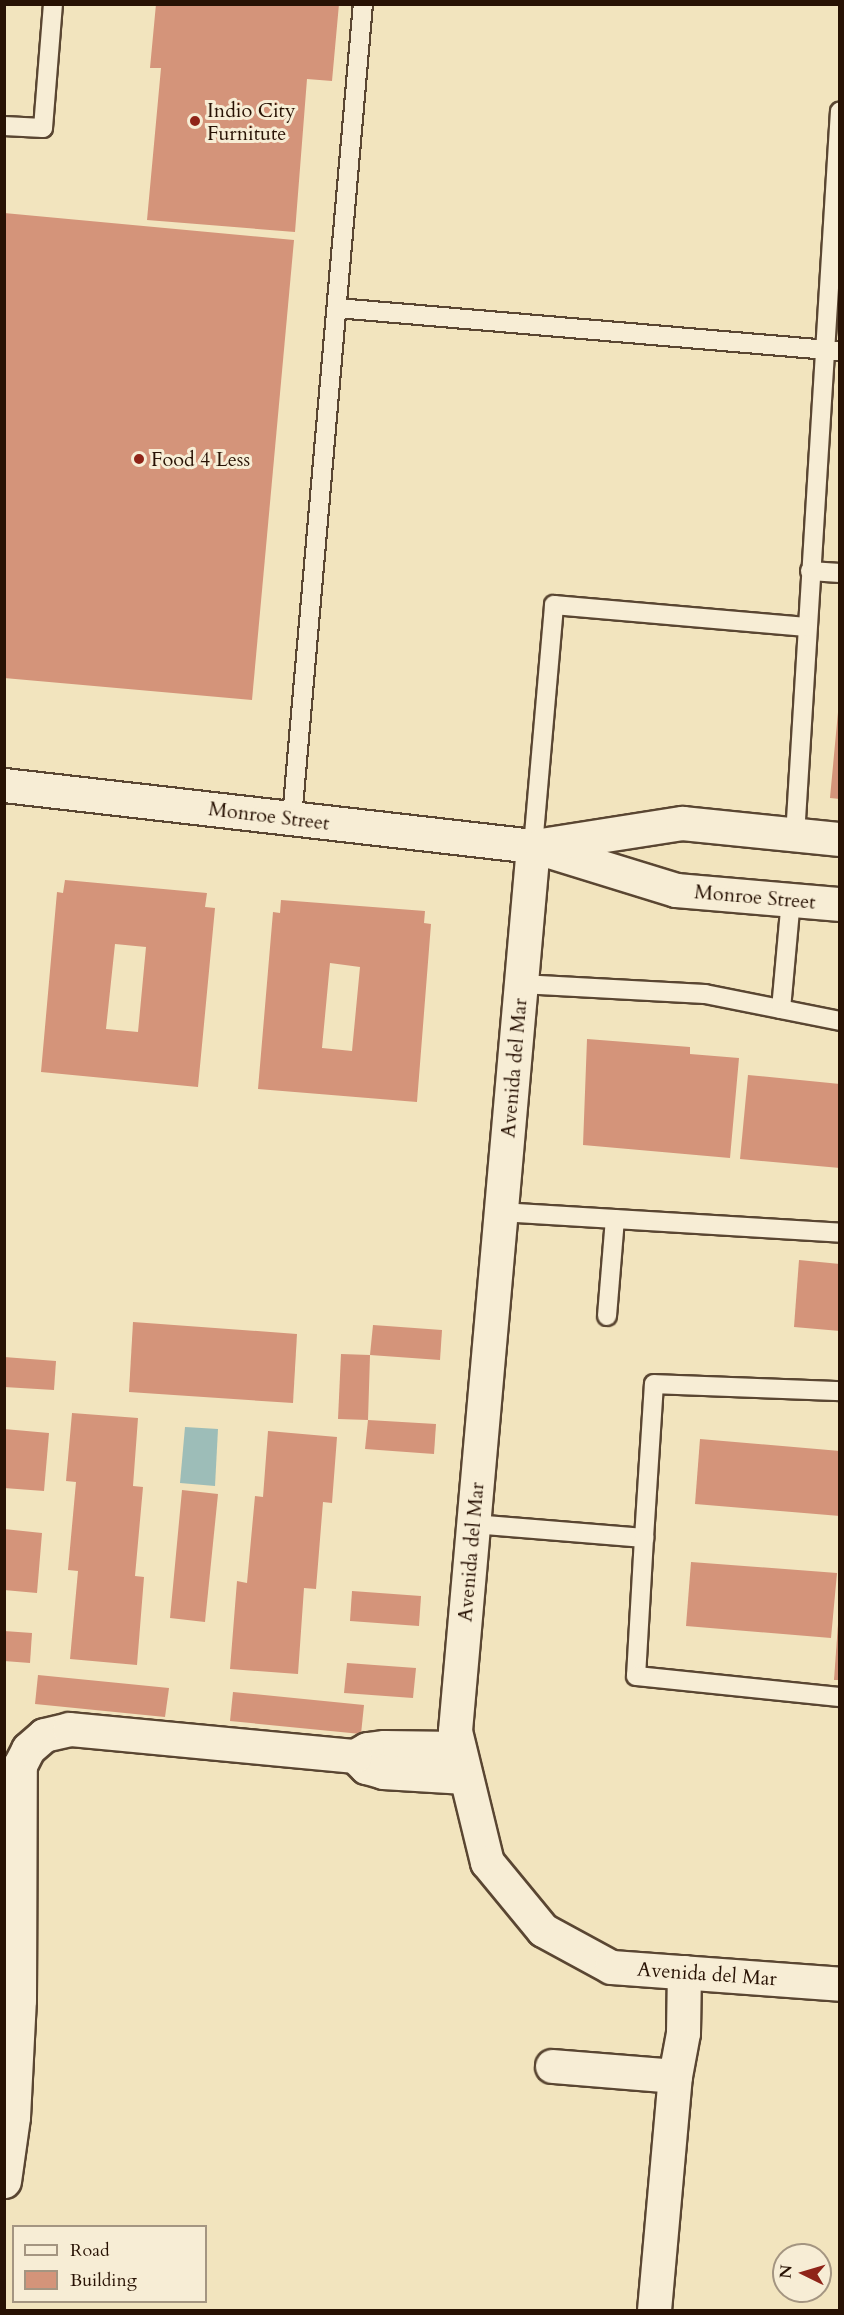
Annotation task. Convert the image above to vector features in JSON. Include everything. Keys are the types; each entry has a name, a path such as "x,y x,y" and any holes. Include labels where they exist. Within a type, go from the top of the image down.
{"street":[{"name":"Monroe Street","path":"5,785 533,846 676,890 840,904"},
{"name":"Monroe Street","path":"533,846 682,822 795,836 840,839"},
{"name":"Avenida del Mar","path":"533,846 455,1731 487,1862 543,1930 610,1966 840,1984"},
{"path":"4,2181 13,2117 19,2000 20,1765 28,1749 44,1735 69,1729 355,1756 366,1767 383,1772 462,1762"},
{"path":"654,2310 666,2075 683,2033 674,1972"},
{"path":"552,2066 666,2075"}],"lane":[{"path":"4,126 43,128 53,4"},
{"path":"292,818 363,4"},
{"path":"795,836 810,571 832,351 840,111"},
{"path":"337,308 832,351"},
{"path":"810,571 840,573"},
{"path":"533,846 554,605 806,627"},
{"path":"781,1010 791,900"},
{"path":"521,984 705,994 840,1021"},
{"path":"501,1212 840,1233"},
{"path":"607,1316 615,1219"},
{"path":"840,1391 654,1384 636,1676 840,1697"},
{"path":"473,1524 644,1538"}],"water":[{"path":"185,1427 218,1429 215,1486 180,1483"}],"building":[{"path":"156,4 339,4 332,81 307,79 295,232 147,220 161,68 150,68"},
{"name":"Food 4 Less","path":"4,213 294,240 252,700 4,678"},
{"path":"838,712 840,712 840,799 830,798"},
{"path":"65,880 207,893 205,907 215,908 198,1087 41,1072 57,892 63,893","holes":["115,944 146,947 138,1032 106,1029"]},
{"path":"281,900 425,911 424,923 431,924 417,1102 258,1089 273,912 280,913","holes":["330,963 360,967 352,1051 322,1048"]},
{"path":"587,1039 690,1047 690,1054 739,1058 730,1158 583,1145"},
{"path":"748,1075 840,1084 840,1168 740,1159"},
{"path":"799,1260 840,1264 840,1331 794,1327"},
{"path":"133,1322 297,1334 293,1403 129,1392"},
{"path":"373,1325 442,1330 440,1360 370,1355"},
{"path":"341,1354 370,1355 368,1420 338,1419"},
{"path":"4,1357 56,1361 54,1390 4,1387"},
{"path":"72,1413 138,1418 133,1486 143,1487 135,1576 144,1577 137,1665 70,1659 78,1571 68,1570 76,1482 66,1481"},
{"path":"368,1420 436,1424 434,1454 365,1449"},
{"path":"4,1429 49,1433 44,1491 4,1488"},
{"path":"268,1431 337,1437 332,1503 323,1502 316,1589 304,1588 298,1674 230,1669 237,1581 247,1583 255,1496 263,1497"},
{"path":"700,1439 840,1451 840,1516 695,1504"},
{"path":"182,1490 218,1494 205,1622 170,1618"},
{"path":"4,1529 42,1533 37,1593 4,1590"},
{"path":"691,1562 837,1573 831,1638 686,1626"},
{"path":"352,1591 421,1596 419,1626 350,1621"},
{"path":"838,1624 840,1624 840,1680 834,1680"},
{"path":"4,1631 32,1633 30,1663 4,1661"},
{"path":"347,1663 416,1668 413,1698 344,1693"},
{"path":"38,1675 169,1688 165,1717 35,1704"},
{"path":"233,1692 364,1705 361,1734 230,1721"}],"place":[{"name":"Indio City Furnitute","path":"195,121"},
{"name":"Food 4 Less","path":"139,459"}]}
